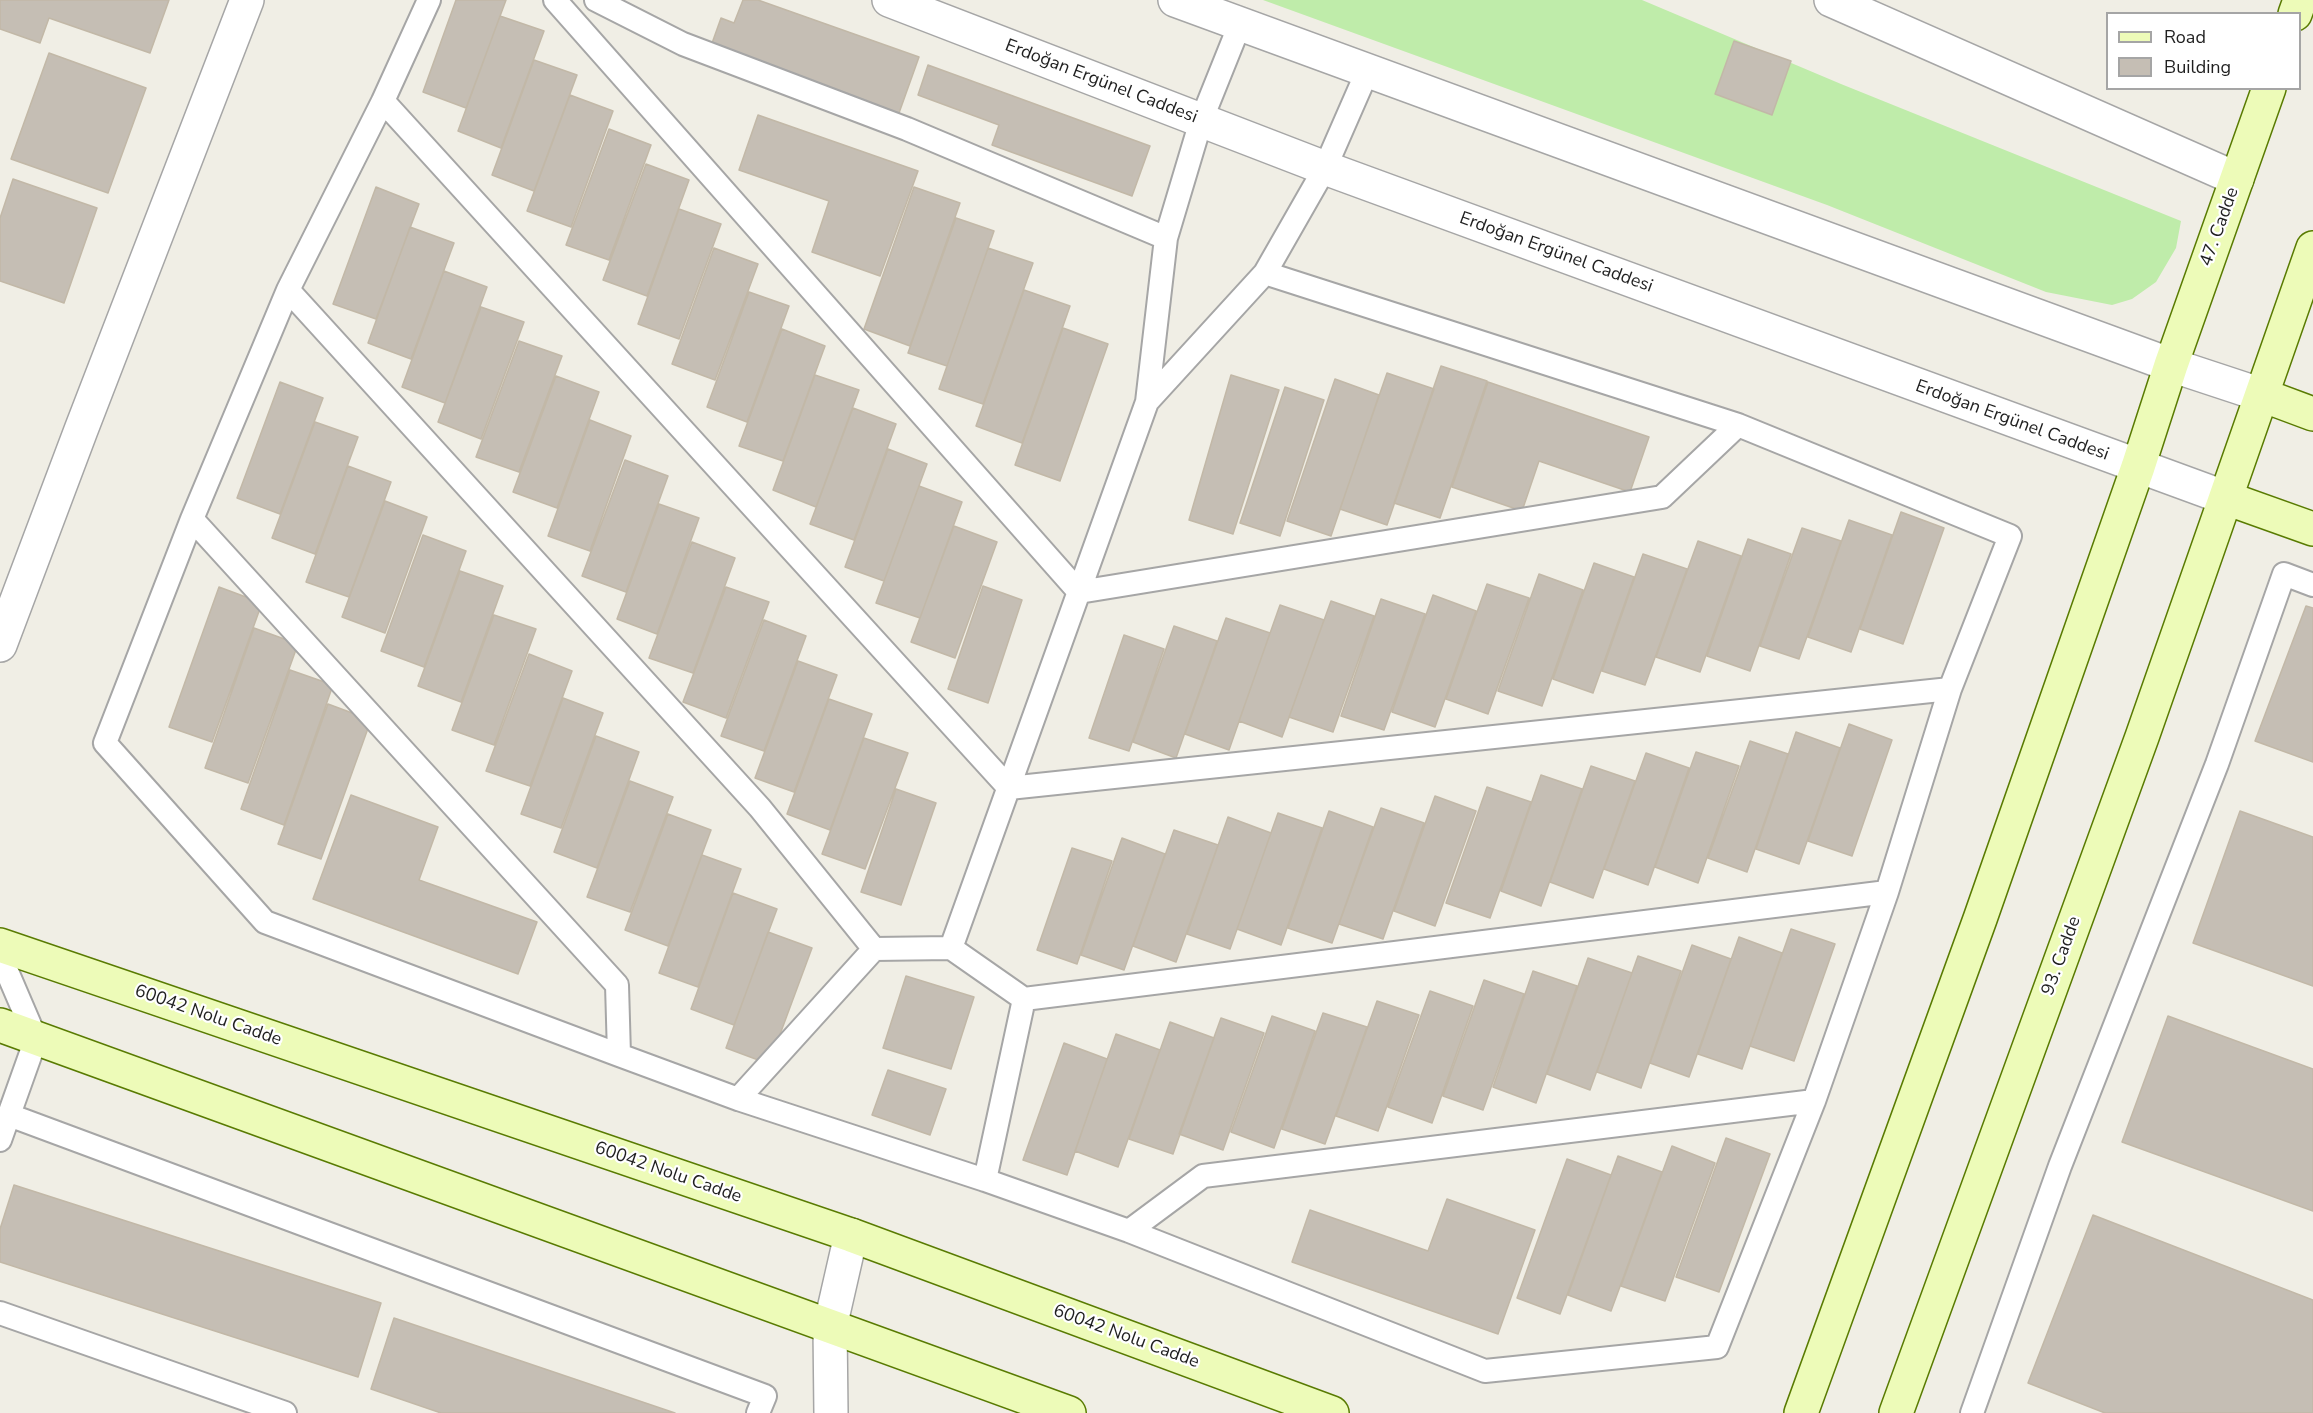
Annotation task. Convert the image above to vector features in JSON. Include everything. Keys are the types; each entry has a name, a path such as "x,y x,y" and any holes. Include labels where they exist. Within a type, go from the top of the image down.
{"street":[{"path":"0,645 248,0"},
{"name":"Erdoğan Ergünel Caddesi","path":"890,0 1325,168 2226,498"},
{"path":"1175,0 2171,365 2313,414"},
{"path":"1831,0 2237,179"},
{"name":"47. Cadde","path":"1801,1413 1980,919 2268,90"},
{"path":"2262,395 2313,248"},
{"name":"93. Cadde","path":"1896,1413 2138,748 2262,395"},
{"path":"2226,498 2313,529"},
{"name":"60042 Nolu Cadde","path":"0,945 850,1234 1332,1413"},
{"path":"0,1025 1069,1413"},
{"path":"831,1413 830,1327 850,1234"}],"lane":[{"path":"429,0 383,101 288,290 192,519 105,742 265,922 738,1099 985,1180 1128,1231 1485,1371 1717,1347 1814,1101 1887,892 1950,689 2010,536 1738,425 1265,273"},
{"path":"555,0 1079,592"},
{"path":"596,0 682,44 907,129 1166,238"},
{"path":"951,948 1147,402 1166,238 1201,121 1240,24"},
{"path":"1147,402 1265,273 1325,168 1367,72"},
{"path":"383,101 1009,788"},
{"path":"288,290 760,808 874,949"},
{"path":"1079,592 1662,496 1738,425"},
{"path":"192,519 617,985 619,1055"},
{"path":"1972,1413 2060,1166 2217,764 2284,574 2313,585"},
{"path":"1009,788 1950,689"},
{"path":"738,1099 874,949 951,948 1024,999 1887,892"},
{"path":"0,955 36,1039 0,1140"},
{"path":"985,1180 1024,999"},
{"path":"1128,1231 1203,1176 1814,1101"},
{"path":"9,1115 765,1396 758,1413"},
{"path":"0,1313 285,1413"}],"green space":[{"path":"1263,0 1642,0 1841,84 2181,221 2176,248 2156,282 2132,299 2112,305 2046,292 1827,205"}],"building":[{"path":"0,0 169,0 150,53 49,18 40,43 0,29"},
{"path":"456,0 506,0 466,108 423,92"},
{"path":"743,0 758,0 919,57 899,113 711,46 721,18 734,23"},
{"path":"500,16 544,31 501,148 458,131"},
{"path":"1734,41 1791,61 1772,115 1715,94"},
{"path":"49,53 146,88 108,193 11,159"},
{"path":"534,60 577,75 534,191 492,175"},
{"path":"928,65 1150,146 1132,196 992,145 999,125 918,95"},
{"path":"570,95 613,111 571,227 527,211"},
{"path":"758,115 918,171 880,276 812,252 829,201 739,170"},
{"path":"609,129 651,145 609,260 566,245"},
{"path":"646,164 689,180 647,296 603,280"},
{"path":"13,179 97,208 64,303 0,281 0,218"},
{"path":"376,187 419,204 376,319 333,304"},
{"path":"914,187 960,203 910,346 864,329"},
{"path":"679,209 721,224 679,339 638,324"},
{"path":"956,218 994,231 947,366 908,353"},
{"path":"410,227 454,243 411,359 368,343"},
{"path":"714,248 758,264 715,380 672,364"},
{"path":"988,248 1033,263 983,404 939,389"},
{"path":"444,271 487,287 445,403 402,387"},
{"path":"1024,290 1070,306 1022,443 976,426"},
{"path":"749,292 789,306 747,422 707,407"},
{"path":"481,307 524,322 481,439 438,422"},
{"path":"1063,328 1108,344 1060,481 1015,465"},
{"path":"782,329 825,346 783,461 739,446"},
{"path":"519,341 562,356 519,472 476,457"},
{"path":"1441,366 1487,381 1440,518 1394,503"},
{"path":"1387,373 1434,389 1387,525 1340,509"},
{"path":"815,375 859,390 816,507 773,490"},
{"path":"1231,375 1279,390 1233,534 1189,520"},
{"path":"556,376 599,392 557,508 513,492"},
{"path":"1335,379 1379,395 1331,536 1287,521"},
{"path":"280,382 323,398 280,514 237,498"},
{"path":"1488,382 1649,437 1630,492 1539,461 1522,511 1452,487"},
{"path":"1285,387 1324,400 1280,536 1240,523"},
{"path":"853,408 896,424 854,540 810,524"},
{"path":"590,420 631,436 590,551 548,536"},
{"path":"315,422 358,437 315,554 272,538"},
{"path":"888,449 927,464 884,581 845,567"},
{"path":"625,460 668,476 626,592 582,576"},
{"path":"348,466 391,482 349,597 306,582"},
{"path":"919,486 962,502 920,618 876,603"},
{"path":"385,501 427,517 385,633 342,617"},
{"path":"659,504 699,518 657,634 617,619"},
{"path":"1901,512 1944,528 1903,644 1860,629"},
{"path":"1849,520 1892,535 1851,652 1808,637"},
{"path":"954,526 997,542 955,658 911,642"},
{"path":"1802,528 1841,541 1799,659 1760,646"},
{"path":"423,535 466,551 424,667 381,651"},
{"path":"1748,539 1791,554 1750,671 1707,656"},
{"path":"1698,541 1741,556 1700,672 1656,657"},
{"path":"692,542 735,558 693,673 649,658"},
{"path":"1643,554 1687,569 1645,685 1602,671"},
{"path":"1594,563 1634,577 1593,693 1553,679"},
{"path":"460,571 503,586 461,702 418,686"},
{"path":"1539,574 1583,590 1542,706 1498,691"},
{"path":"1487,584 1529,598 1488,714 1446,699"},
{"path":"983,586 1022,600 988,703 948,689"},
{"path":"219,587 262,603 212,742 169,727"},
{"path":"726,587 769,602 726,718 683,702"},
{"path":"1433,595 1476,611 1435,727 1392,712"},
{"path":"1381,599 1425,614 1384,730 1341,716"},
{"path":"1331,601 1374,616 1333,732 1289,717"},
{"path":"1280,605 1324,620 1282,737 1239,721"},
{"path":"2306,606 2313,608 2313,762 2255,741"},
{"path":"494,615 536,629 494,745 452,730"},
{"path":"1226,618 1270,633 1229,750 1185,734"},
{"path":"764,620 806,636 764,751 721,736"},
{"path":"1174,626 1217,641 1176,758 1133,742"},
{"path":"254,628 298,644 248,783 205,768"},
{"path":"1124,635 1164,649 1129,751 1089,738"},
{"path":"529,654 572,671 530,786 486,771"},
{"path":"798,661 837,675 794,792 755,778"},
{"path":"290,670 333,685 284,825 241,809"},
{"path":"563,698 603,713 561,828 521,814"},
{"path":"829,699 872,714 830,830 787,814"},
{"path":"328,704 371,720 321,859 278,844"},
{"path":"1849,724 1892,740 1852,856 1808,841"},
{"path":"1796,732 1840,748 1799,864 1756,849"},
{"path":"596,736 639,752 597,868 554,852"},
{"path":"864,738 908,753 865,869 822,854"},
{"path":"1750,741 1788,754 1747,872 1708,858"},
{"path":"1696,752 1739,766 1698,883 1655,867"},
{"path":"1646,753 1689,768 1648,885 1604,869"},
{"path":"1591,766 1635,781 1593,898 1550,882"},
{"path":"1541,775 1582,789 1541,906 1501,891"},
{"path":"630,781 673,797 630,912 587,897"},
{"path":"1487,787 1531,802 1490,918 1446,903"},
{"path":"896,789 936,803 901,905 861,892"},
{"path":"351,795 438,827 419,880 537,922 518,974 313,899"},
{"path":"1435,796 1476,811 1435,926 1394,911"},
{"path":"1381,808 1424,823 1383,939 1339,924"},
{"path":"1329,811 1373,827 1332,943 1288,928"},
{"path":"2240,811 2313,837 2313,986 2193,943"},
{"path":"1278,813 1322,828 1281,945 1237,929"},
{"path":"668,814 711,830 668,946 625,930"},
{"path":"1228,817 1271,833 1230,949 1187,934"},
{"path":"1174,830 1218,845 1176,962 1133,946"},
{"path":"1122,838 1165,854 1124,970 1081,955"},
{"path":"1072,848 1112,861 1077,964 1037,950"},
{"path":"702,855 741,869 698,987 659,973"},
{"path":"733,893 777,909 734,1025 691,1009"},
{"path":"1791,929 1835,944 1794,1061 1750,1046"},
{"path":"768,932 812,948 769,1064 726,1048"},
{"path":"1739,937 1782,953 1742,1069 1698,1054"},
{"path":"1692,945 1731,959 1689,1077 1650,1063"},
{"path":"1638,956 1681,971 1641,1088 1597,1072"},
{"path":"1588,958 1632,973 1590,1090 1547,1074"},
{"path":"1533,971 1577,986 1536,1103 1493,1087"},
{"path":"906,976 974,997 951,1069 883,1048"},
{"path":"1484,980 1524,994 1483,1110 1443,1096"},
{"path":"1430,991 1473,1006 1432,1123 1388,1107"},
{"path":"1377,1001 1419,1015 1378,1131 1336,1116"},
{"path":"1323,1013 1367,1027 1325,1144 1282,1129"},
{"path":"1272,1016 1315,1031 1274,1148 1231,1132"},
{"path":"2168,1016 2313,1069 2313,1211 2122,1142"},
{"path":"1221,1018 1264,1033 1223,1150 1179,1134"},
{"path":"1170,1022 1214,1038 1173,1154 1129,1139"},
{"path":"1116,1034 1160,1050 1118,1167 1075,1151"},
{"path":"1064,1043 1107,1059 1067,1175 1023,1160"},
{"path":"888,1070 946,1089 930,1135 872,1115"},
{"path":"1726,1138 1770,1154 1719,1292 1676,1277"},
{"path":"1672,1146 1715,1163 1665,1301 1621,1286"},
{"path":"1618,1156 1662,1172 1611,1311 1568,1295"},
{"path":"1567,1159 1611,1175 1560,1314 1517,1298"},
{"path":"14,1185 381,1303 358,1377 0,1262 0,1229"},
{"path":"1447,1199 1535,1230 1498,1334 1292,1262 1310,1210 1428,1251"},
{"path":"2093,1215 2313,1300 2313,1413 2105,1413 2028,1383"},
{"path":"394,1318 675,1413 441,1413 371,1389"}]}
